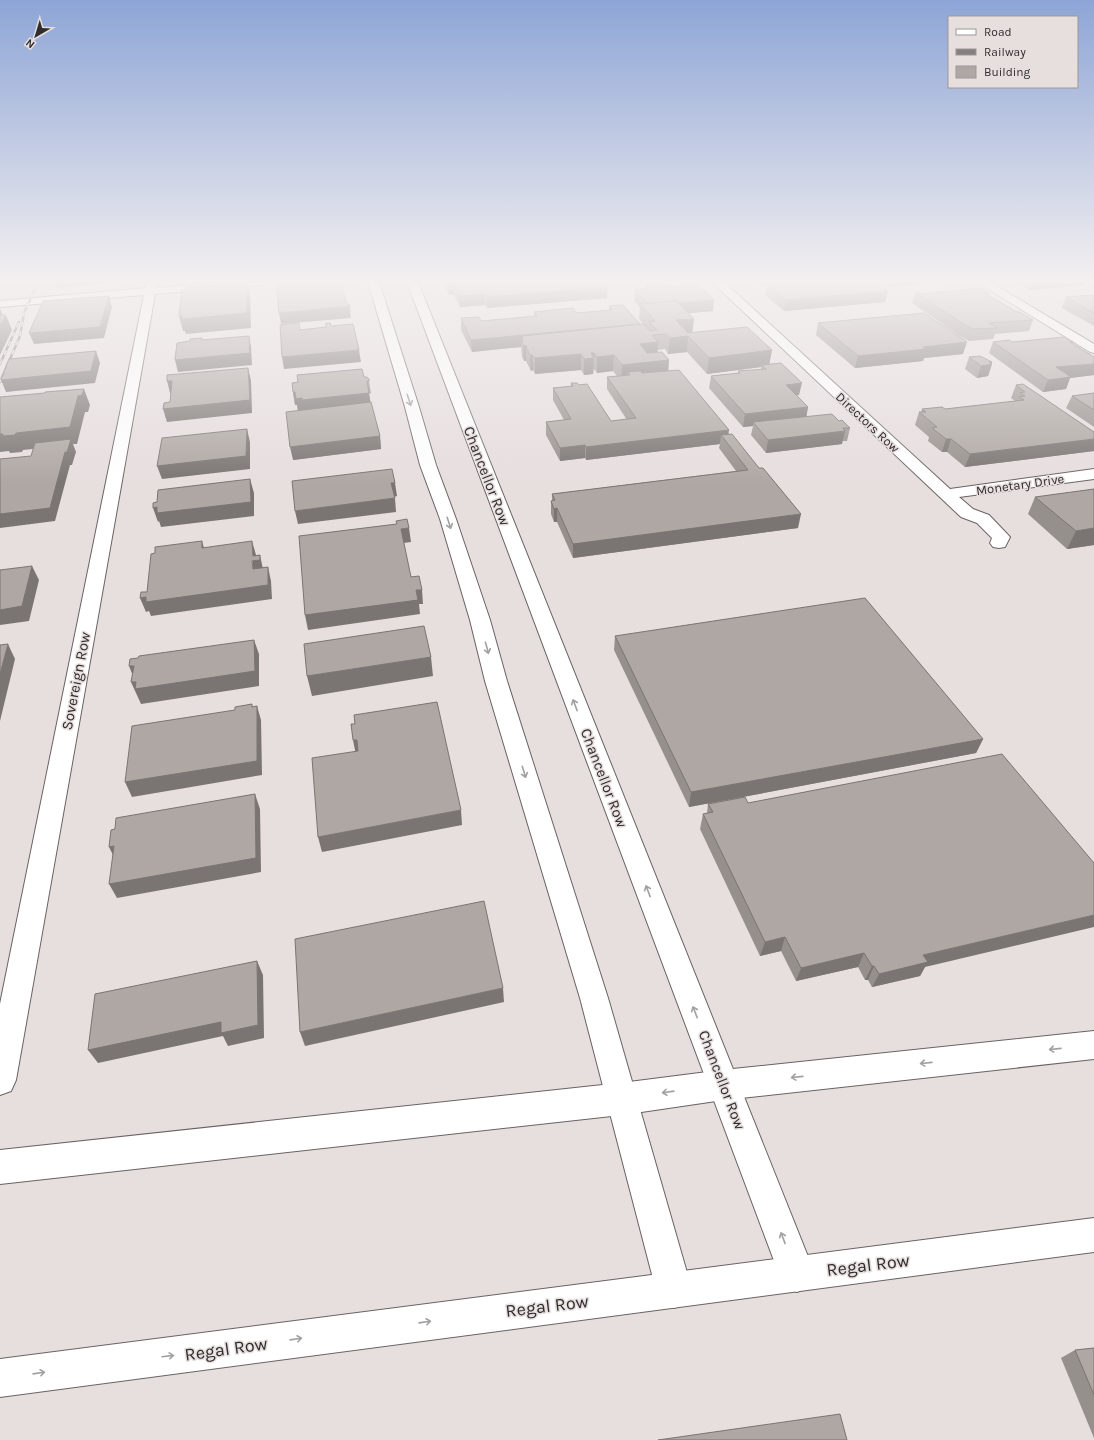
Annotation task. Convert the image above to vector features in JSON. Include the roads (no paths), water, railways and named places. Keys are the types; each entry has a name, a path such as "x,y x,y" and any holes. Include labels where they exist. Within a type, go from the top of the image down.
{"street":[{"name":"Sovereign Row","path":"0,1080 139,349"},
{"path":"394,349 428,465 448,519 480,620 496,681 594,998 674,1290"},
{"name":"Chancellor Row","path":"438,349 797,1274"},
{"name":"Directors Row","path":"790,349 967,513 962,518 982,537 1005,548"},
{"name":"Monetary Drive","path":"946,494 1094,474"},
{"path":"0,1167 621,1099 724,1085 1094,1045"},
{"name":"Regal Row","path":"0,1378 1094,1235"}],"railway":[{"path":"0,364 7,349"},
{"path":"0,382 14,349"}]}
